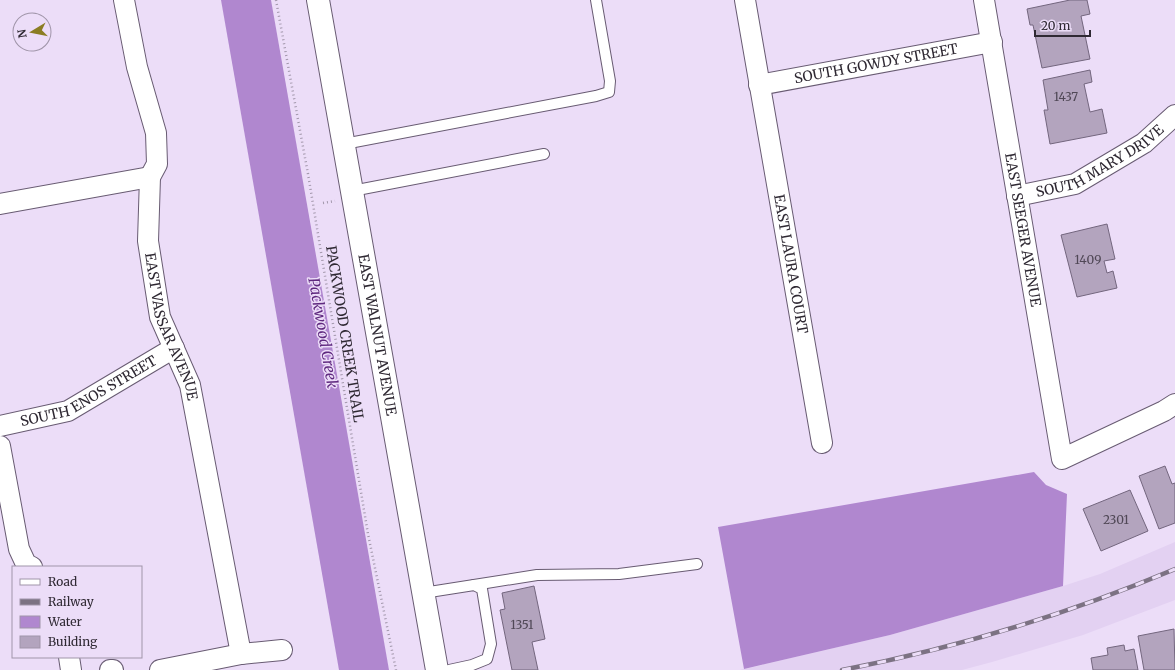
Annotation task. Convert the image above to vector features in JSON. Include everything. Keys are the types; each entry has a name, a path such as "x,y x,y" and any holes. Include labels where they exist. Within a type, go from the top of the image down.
{"main road":[{"name":"EAST WALNUT AVENUE","path":"318,0 437,670"}],"street":[{"name":"EAST VASSAR AVENUE","path":"124,0 137,67 156,133 156,164 150,177 148,241 160,317 190,385 241,654"},
{"name":"EAST LAURA COURT","path":"745,0 822,444"},
{"name":"EAST SEEGER AVENUE","path":"984,0 1062,459 1164,411 1175,404"},
{"name":"SOUTH GOWDY STREET","path":"759,85 992,42"},
{"name":"SOUTH MARY DRIVE","path":"1017,196 1075,184 1144,143 1175,114"},
{"path":"0,204 150,177"},
{"name":"SOUTH ENOS STREET","path":"0,426 68,411 174,348"},
{"path":"0,446 19,549 26,564 30,566"},
{"path":"160,670 241,654 282,650"},
{"path":"69,658 71,670"}],"lane":[{"path":"344,144 596,96 609,92 610,82 596,0"},
{"path":"352,191 544,154"},
{"path":"424,593 537,575 619,574 697,564"},
{"path":"449,670 472,665 487,659 491,644 488,621 482,589 474,584"}],"path":[{"name":"PACKWOOD CREEK TRAIL","path":"276,0 307,168 368,534 396,670"}],"shaded area":[{"path":"1175,542 1175,600 1083,635 992,662 962,670 740,670 890,635 1063,586 1100,574"}],"water":[{"name":"Packwood Creek","path":"221,0 271,0 389,670 339,670"},
{"path":"1034,472 1046,485 1067,494 1063,586 890,635 744,669 718,527"}],"building":[{"path":"1070,0 1087,0 1090,14 1081,16 1090,59 1042,68 1033,25 1030,25 1027,9"},
{"path":"1090,70 1092,82 1084,84 1090,112 1102,109 1107,133 1050,144 1044,110 1048,110 1043,80"},
{"path":"1107,224 1115,259 1104,261 1107,273 1113,271 1117,288 1077,297 1061,235"},
{"path":"1165,466 1172,484 1175,483 1175,523 1159,529 1139,476"},
{"path":"1130,490 1148,531 1101,551 1083,509"},
{"path":"534,586 545,639 532,642 538,670 512,670 500,610 505,609 502,593"},
{"path":"1174,629 1175,670 1144,670 1138,636"},
{"path":"1124,645 1125,651 1134,649 1138,670 1093,670 1091,658 1108,655 1107,648"}],"railway":[{"path":"842,670 928,651 1012,628 1094,601 1175,569"}]}
